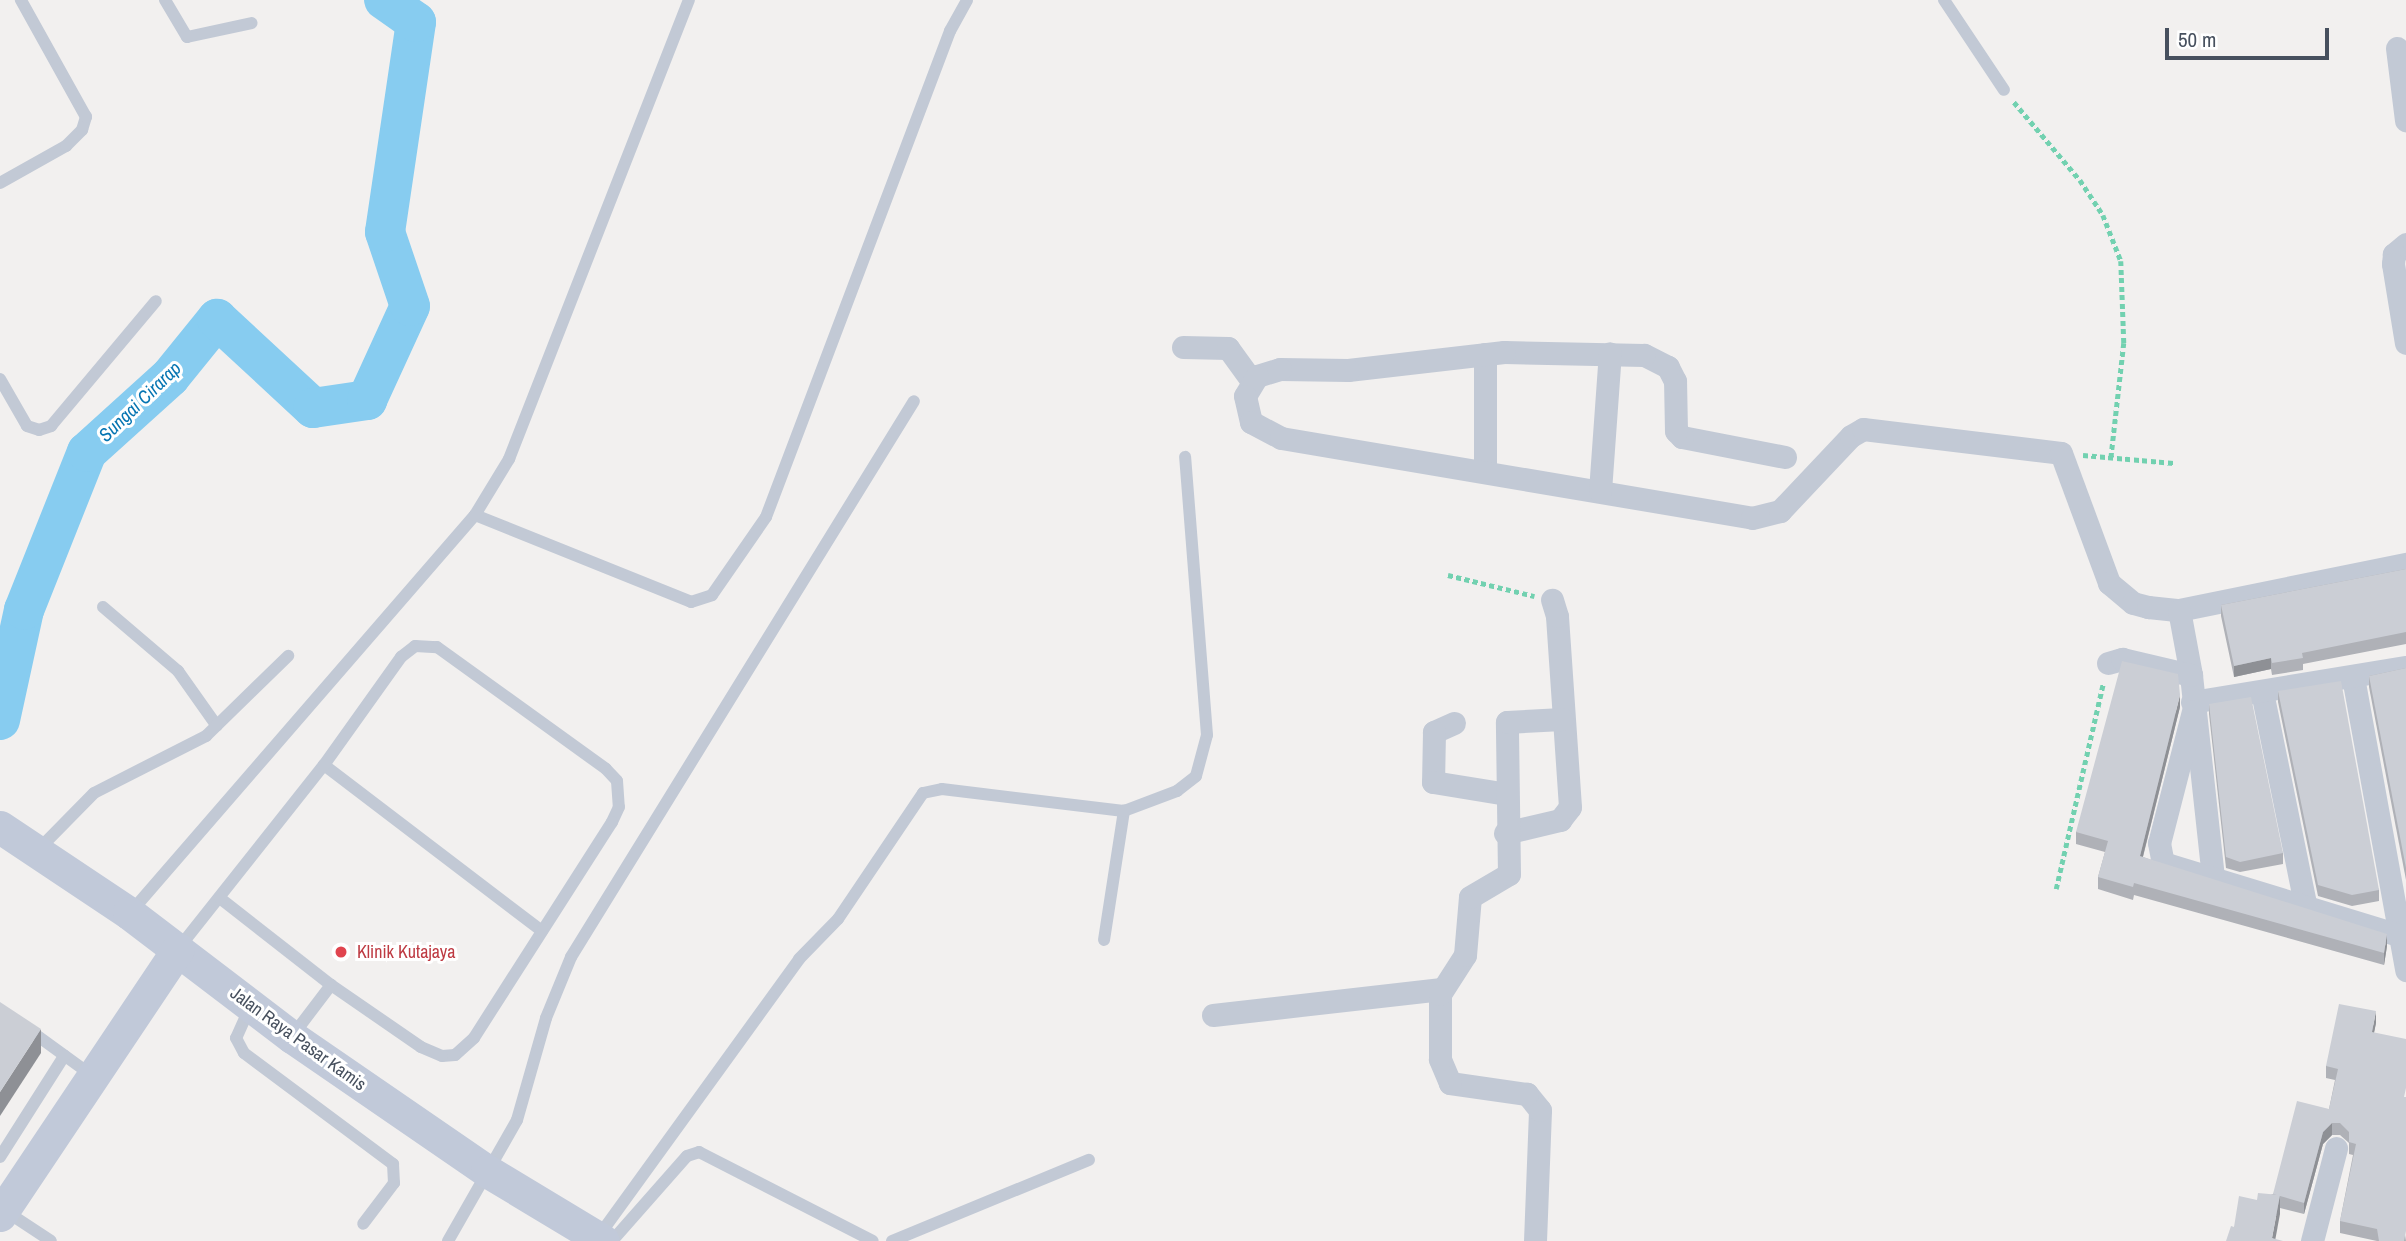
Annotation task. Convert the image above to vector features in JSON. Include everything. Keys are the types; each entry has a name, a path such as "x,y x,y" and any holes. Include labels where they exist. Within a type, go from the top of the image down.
{"main road":[{"name":"Jalan Raya Pasar Kamis","path":"0,827 129,913 292,1037 487,1171 604,1240"},
{"path":"2,1213 77,1065 178,950"}],"street":[{"path":"2397,48 2406,120"},
{"path":"2406,244 2394,254 2393,264 2406,343"},
{"path":"1183,347 1228,348 1252,381"},
{"path":"1600,491 1609,353"},
{"path":"1485,354 1485,471"},
{"path":"1785,457 1682,438 1676,431 1678,400 1668,367 1644,355 1485,354 1348,370 1280,369 1263,373 1252,381 1245,396 1247,414 1259,429 1281,438 1762,519 1780,511 1851,436 1863,429 2061,453 2109,583 2133,603 2179,610 2406,564"},
{"path":"1505,833 1555,822 1567,813 1571,790 1562,719 1557,616 1552,600"},
{"path":"2179,610 2191,675 2192,707 2213,878"},
{"path":"2108,663 2122,660 2191,675"},
{"path":"2192,707 2406,667"},
{"path":"2353,677 2406,967"},
{"path":"2262,692 2306,908"},
{"path":"2192,707 2159,849 2166,865 2399,935"},
{"path":"1535,1241 1540,1110 1527,1094 1450,1083 1440,1059 1442,989 1465,955 1470,897 1508,874 1505,833 1507,722 1562,719"},
{"path":"1454,723 1434,732 1433,782 1506,794"},
{"path":"1213,1015 1442,989"},
{"path":"2312,1241 2336,1148"}],"lane":[{"path":"0,183 66,146 82,130 86,117 21,0"},
{"path":"165,0 187,37 252,23"},
{"path":"129,913 475,515 514,448 689,0"},
{"path":"475,515 691,602 712,595 766,517 950,31 967,0"},
{"path":"1944,0 2004,90"},
{"path":"0,379 27,426 39,430 51,426 156,300"},
{"path":"448,1241 517,1120 547,1018 571,957 914,401"},
{"path":"604,1240 799,959 838,919 923,793 942,789 1124,811 1178,791 1196,776 1204,760 1208,735 1185,457"},
{"path":"103,607 178,671 217,726"},
{"path":"178,950 221,899 324,765 401,657 422,644 437,647 606,769 617,781 619,807 474,1038 447,1057 421,1046 331,985 221,899"},
{"path":"36,852 94,793 117,778 179,753 217,726 288,656"},
{"path":"324,765 542,931"},
{"path":"1104,940 1124,811"},
{"path":"292,1037 331,985"},
{"path":"251,1006 236,1038 244,1053 393,1164 394,1182 363,1224"},
{"path":"0,1157 77,1065 21,1024"},
{"path":"604,1240 687,1156 699,1152 873,1241"},
{"path":"892,1241 1089,1160"},
{"path":"2,1213 34,1236 51,1241"}],"path":[{"path":"2004,90 2080,180 2103,215 2122,261 2124,343 2111,458"},
{"path":"2061,453 2174,463"},
{"path":"1448,575 1552,600"},
{"path":"2056,889 2108,663"}],"building":[{"path":"2406,569 2406,632 2302,653 2303,658 2272,663 2271,658 2234,666 2221,605"},
{"path":"2122,661 2178,674 2180,695 2140,856 2387,934 2384,953 2134,883 2133,887 2098,877 2108,841 2076,832"},
{"path":"2406,668 2406,868 2369,676"},
{"path":"2341,681 2379,890 2352,895 2318,885 2278,691"},
{"path":"2251,697 2283,853 2240,862 2226,857 2209,704"},
{"path":"0,1002 41,1029 0,1092"},
{"path":"2339,1004 2376,1011 2372,1032 2406,1039 2404,1241 2379,1241 2377,1229 2340,1221 2356,1144 2349,1142 2349,1132 2340,1123 2332,1123 2323,1132 2304,1203 2273,1194 2297,1101 2329,1109 2338,1069 2326,1066"},
{"path":"2258,1193 2280,1195 2272,1238 2283,1241 2226,1241 2231,1226 2234,1227 2239,1196 2257,1200"}],"waterway":[{"name":"Sungai Cirarap","path":"0,720 24,610 87,452 170,377 217,319 313,408 367,400 410,306 385,232 416,22 384,0"}],"place":[{"name":"Klinik Kutajaya","path":"341,952"}]}
